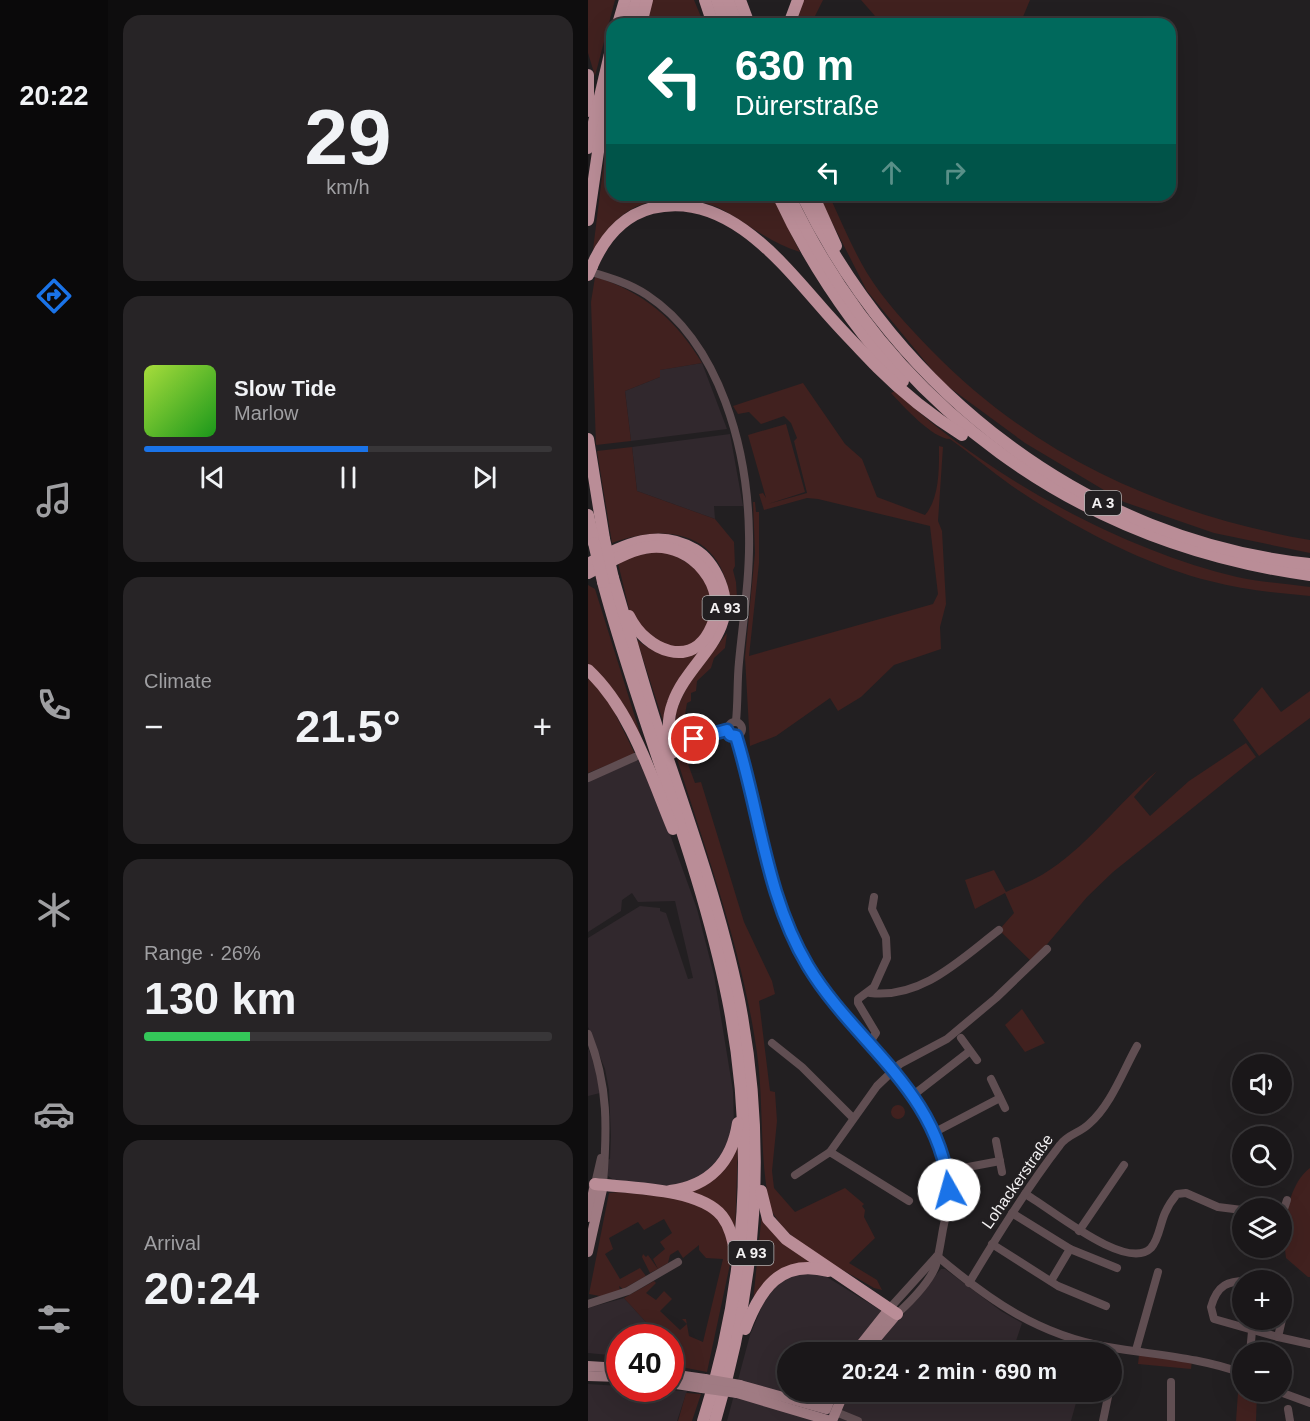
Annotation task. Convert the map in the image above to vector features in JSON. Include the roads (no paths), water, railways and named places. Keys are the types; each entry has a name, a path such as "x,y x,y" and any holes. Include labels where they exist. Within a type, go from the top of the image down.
{"highway":[{"path":"620,18 625,0"},
{"path":"631,18 637,0"},
{"path":"642,18 647,0"},
{"path":"705,0 711,18"},
{"path":"717,0 723,18"},
{"path":"728,0 735,18"},
{"path":"740,0 747,18"},
{"path":"791,18 798,0"},
{"path":"588,148 606,71"},
{"path":"588,75 588,111"},
{"path":"588,220 606,114"},
{"name":"A 3","path":"781,201 813,263 853,323 913,391 962,435"},
{"name":"A 3","path":"792,201 833,275 890,352 950,414 1036,478"},
{"name":"A 3","path":"805,201 823,237 853,286 905,352 946,394 998,439 1059,480 1120,512 1167,531 1242,553 1310,564"},
{"path":"816,201 853,286"},
{"name":"A 3","path":"589,270 600,248 612,232 622,223 646,210 684,206 705,211 726,220 754,238 782,262 879,369 925,409 1003,464 1036,478 1104,516 1163,540 1235,562 1310,575"},
{"name":"A 93","path":"588,439 599,541"},
{"name":"A 93","path":"588,515 599,541 610,583 631,680 699,891 727,999 743,1114 744,1190 738,1265 719,1370 703,1421"},
{"name":"A 93","path":"588,564 631,543 648,539 668,539 698,552 713,568 721,584 725,610 720,633 709,651 681,685 672,704 668,723 674,775"},
{"name":"A 93","path":"588,573 642,548 652,546 677,550 698,564 711,582 716,605 712,626 701,641 687,650 668,651 657,648 648,643 634,627 622,593 610,583"},
{"name":"A 93","path":"610,583 674,775 717,914 739,999 754,1114 756,1163 751,1261 736,1342 715,1421"},
{"path":"588,670 604,687 622,716 657,790 690,876 699,891"},
{"path":"663,1192 693,1186 709,1179 719,1169 736,1139 738,1123 743,1114"},
{"path":"756,1163 760,1173 761,1197 768,1219 786,1239 893,1311"},
{"path":"599,1184 663,1192 698,1200 721,1214 731,1232 738,1265"},
{"path":"736,1342 763,1291 781,1274 806,1268 839,1275"}],"main road":[{"path":"588,1217 599,1184"},
{"path":"588,1252 599,1184"},
{"path":"864,1342 893,1311"},
{"path":"872,1342 893,1311"},
{"path":"588,1366 606,1367"},
{"path":"588,1376 606,1377"},
{"path":"684,1378 739,1389 828,1417"},
{"path":"684,1383 704,1383"},
{"path":"828,1417 831,1402"},
{"path":"828,1417 838,1402"}],"street":[{"path":"589,270 636,289 657,303 683,327 706,363 735,431 744,476 749,538 736,721 742,727 736,736 780,907 808,966 893,1071 935,1132 947,1172 949,1201 937,1256 893,1311"},
{"path":"727,730 728,725 736,721"},
{"path":"727,730 730,735 736,736"},
{"path":"675,745 727,730"},
{"path":"588,778 635,757"},
{"path":"870,993 882,974 888,947 873,909 874,897"},
{"path":"870,1042 876,1033 858,1003 858,999 870,993 894,993 921,986 934,979 999,930"},
{"path":"795,1175 830,1152 877,1086 900,1064 947,1040 996,999 1047,949"},
{"path":"588,1034 600,1065 606,1095 599,1184"},
{"path":"961,1038 977,1060"},
{"path":"772,1043 802,1067 853,1118"},
{"name":"Lohackerstraße","path":"969,1283 1012,1213 1066,1137 1089,1125 1102,1109 1137,1046"},
{"path":"912,1096 970,1051"},
{"path":"991,1079 1005,1108"},
{"path":"935,1132 1000,1098"},
{"path":"996,1142 1002,1172"},
{"path":"830,1152 909,1201"},
{"path":"947,1172 1000,1161"},
{"path":"1079,1232 1124,1165"},
{"path":"1025,1194 1052,1210 1079,1232 1101,1243 1135,1253 1146,1252 1153,1246 1166,1210 1177,1194 1186,1193 1218,1207 1232,1209"},
{"path":"1012,1213 1070,1250 1117,1268"},
{"path":"993,1244 1051,1281 1106,1306"},
{"path":"1051,1281 1070,1250"},
{"path":"937,1256 969,1283 1023,1319 1084,1341 1197,1360 1232,1370"},
{"path":"588,1304 628,1291 678,1262"},
{"path":"1136,1350 1158,1272"},
{"path":"1232,1283 1223,1284 1216,1293 1210,1310 1218,1321 1232,1325"},
{"path":"1249,1330 1310,1344"},
{"path":"1278,1336 1279,1330"},
{"path":"1251,1342 1252,1331"},
{"path":"1171,1382 1171,1421"},
{"path":"1292,1396 1310,1403"},
{"path":"1103,1421 1107,1402"},
{"path":"1288,1409 1290,1421"},
{"path":"828,1417 858,1421"}]}
